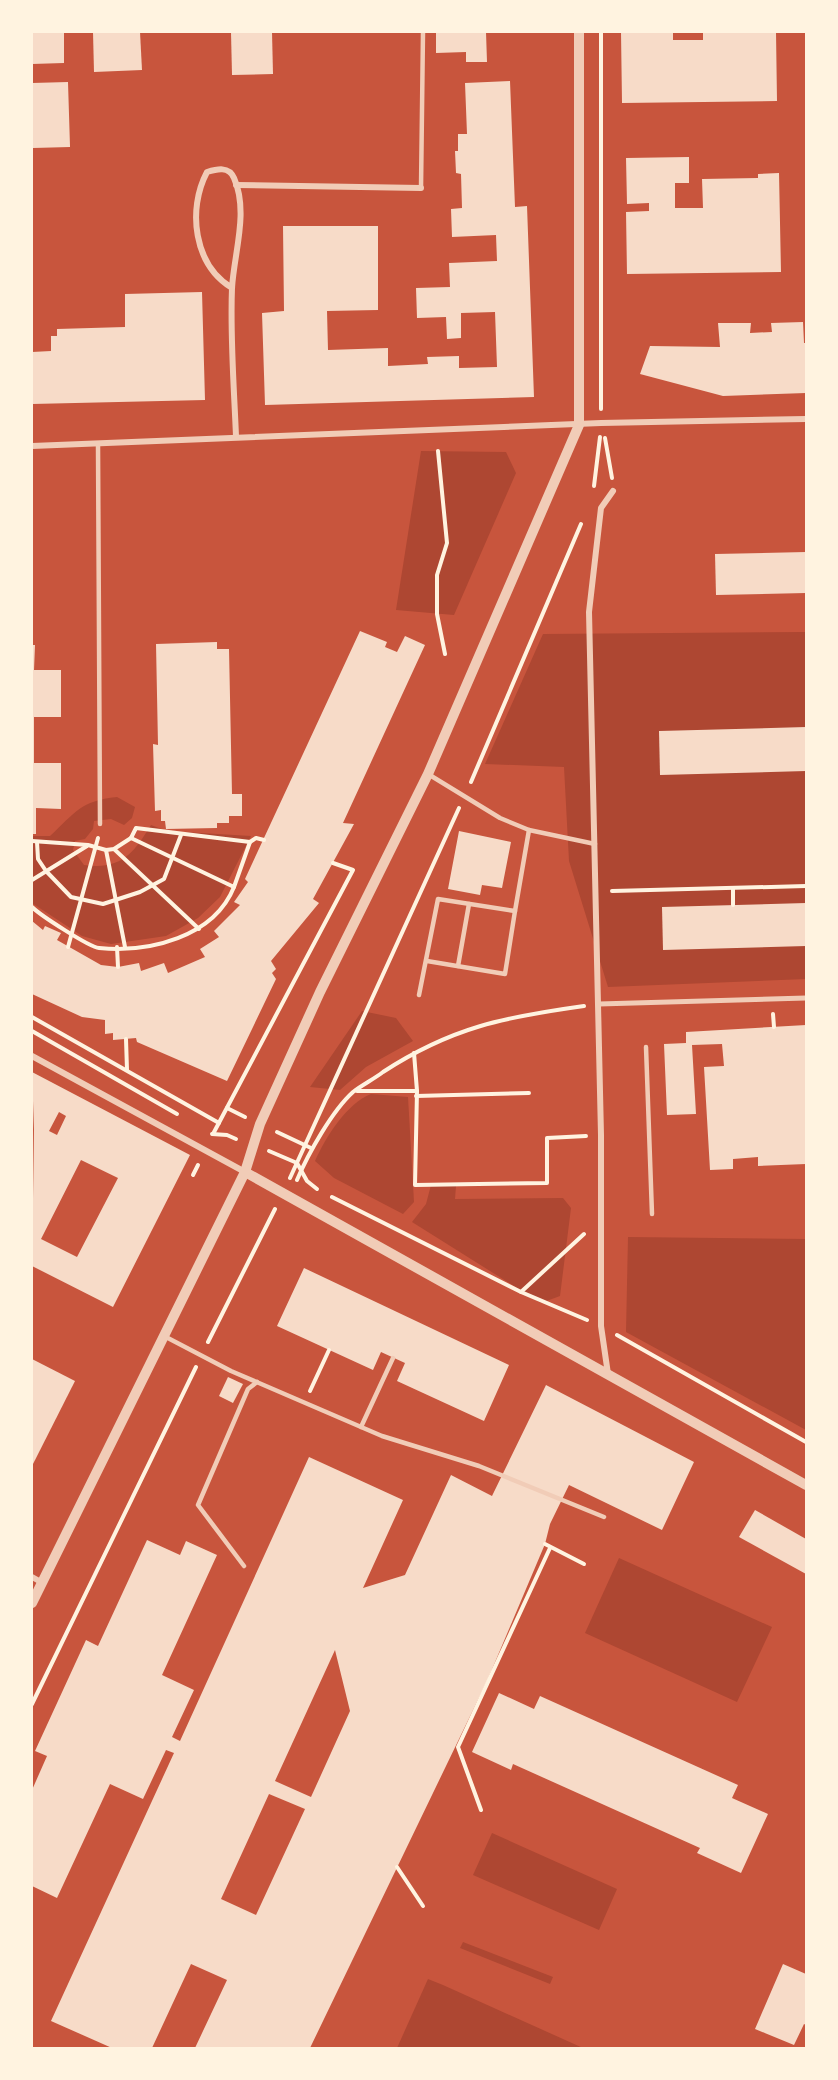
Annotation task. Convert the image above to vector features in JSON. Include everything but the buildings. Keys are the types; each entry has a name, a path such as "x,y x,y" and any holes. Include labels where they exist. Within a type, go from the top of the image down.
{"street":[{"path":"32,1603 36,1579 164,1336 245,1172 260,1124 320,992 428,774 579,425 579,32"},
{"path":"232,288 216,277 204,258 197,231 196,204 207,172 220,169 228,171 234,177 240,228 232,288 236,436"},
{"path":"236,185 422,188"},
{"path":"32,446 602,423 807,419"},
{"path":"608,1374 602,1326 603,1216 589,612 601,508 613,490"},
{"path":"599,1005 807,998"},
{"path":"32,1056 807,1485"}],"lane":[{"path":"422,188 423,32"},
{"path":"98,444 100,824"},
{"path":"428,774 500,818 529,830 595,844"},
{"path":"427,961 505,974 529,830"},
{"path":"419,994 438,899 515,911"},
{"path":"458,966 468,904"},
{"path":"646,1047 652,1214"},
{"path":"164,1336 256,1382 361,1427 479,1466 604,1517"},
{"path":"361,1427 393,1358"},
{"path":"244,1566 198,1505 248,1389 256,1382"}],"path":[{"path":"602,423 613,490"},
{"path":"438,452 447,543 437,575 437,614 445,654"},
{"path":"68,947 96,849 100,824"},
{"path":"181,835 164,879 117,901 103,904 71,897 46,871 38,859 34,842 114,849 131,838 136,828 250,842"},
{"path":"131,838 173,860 234,887"},
{"path":"32,908 97,948 125,947 188,936 199,929 229,899 250,842 256,838 264,840"},
{"path":"32,880 88,845"},
{"path":"114,849 199,929"},
{"path":"106,850 125,947"},
{"path":"193,1175 353,870 333,863"},
{"path":"596,892 807,886"},
{"path":"733,905 734,888"},
{"path":"117,947 118,967"},
{"path":"290,1198 311,1148 356,1091 414,1053 471,1027 519,1015 599,1005"},
{"path":"32,1017 219,1123"},
{"path":"32,1031 183,1117"},
{"path":"126,1039 127,1071"},
{"path":"414,1053 415,1185 547,1183 547,1138 601,1135"},
{"path":"356,1091 529,1093"},
{"path":"203,1129 213,1134 227,1135 253,1147 290,1158 302,1169 307,1181 319,1190"},
{"path":"330,1196 521,1293 602,1326 807,1442"},
{"path":"521,1293 603,1216"},
{"path":"316,1377 329,1350"},
{"path":"545,1544 584,1564"},
{"path":"481,1810 458,1747 550,1548"},
{"path":"397,1867 423,1906"}],"shaded area":[{"path":"421,451 506,452 516,473 454,615 396,610"},
{"path":"806,632 806,979 608,987 569,861 564,767 485,764 543,634"},
{"path":"117,797 135,807 132,818 124,825 111,819 94,821 93,829 85,839 75,841 73,850 84,865 108,865 125,858 151,825 167,831 251,836 220,897 198,918 166,936 111,944 82,936 32,903 32,836 50,836 79,809 95,801"},
{"path":"362,1011 396,1018 413,1041 366,1067 340,1090 310,1087"},
{"path":"371,1094 408,1097 414,1202 403,1214 334,1178 315,1161 331,1132 345,1113"},
{"path":"431,1185 456,1186 455,1199 563,1198 571,1208 560,1296 541,1303 412,1222 426,1204"},
{"path":"628,1237 806,1239 806,1430 626,1332"},
{"path":"619,1558 772,1627 737,1702 585,1633"},
{"path":"492,1833 617,1889 599,1930 473,1875"},
{"path":"463,1942 553,1977 550,1984 460,1948"},
{"path":"428,1979 443,1985 583,2048 397,2048"}]}
